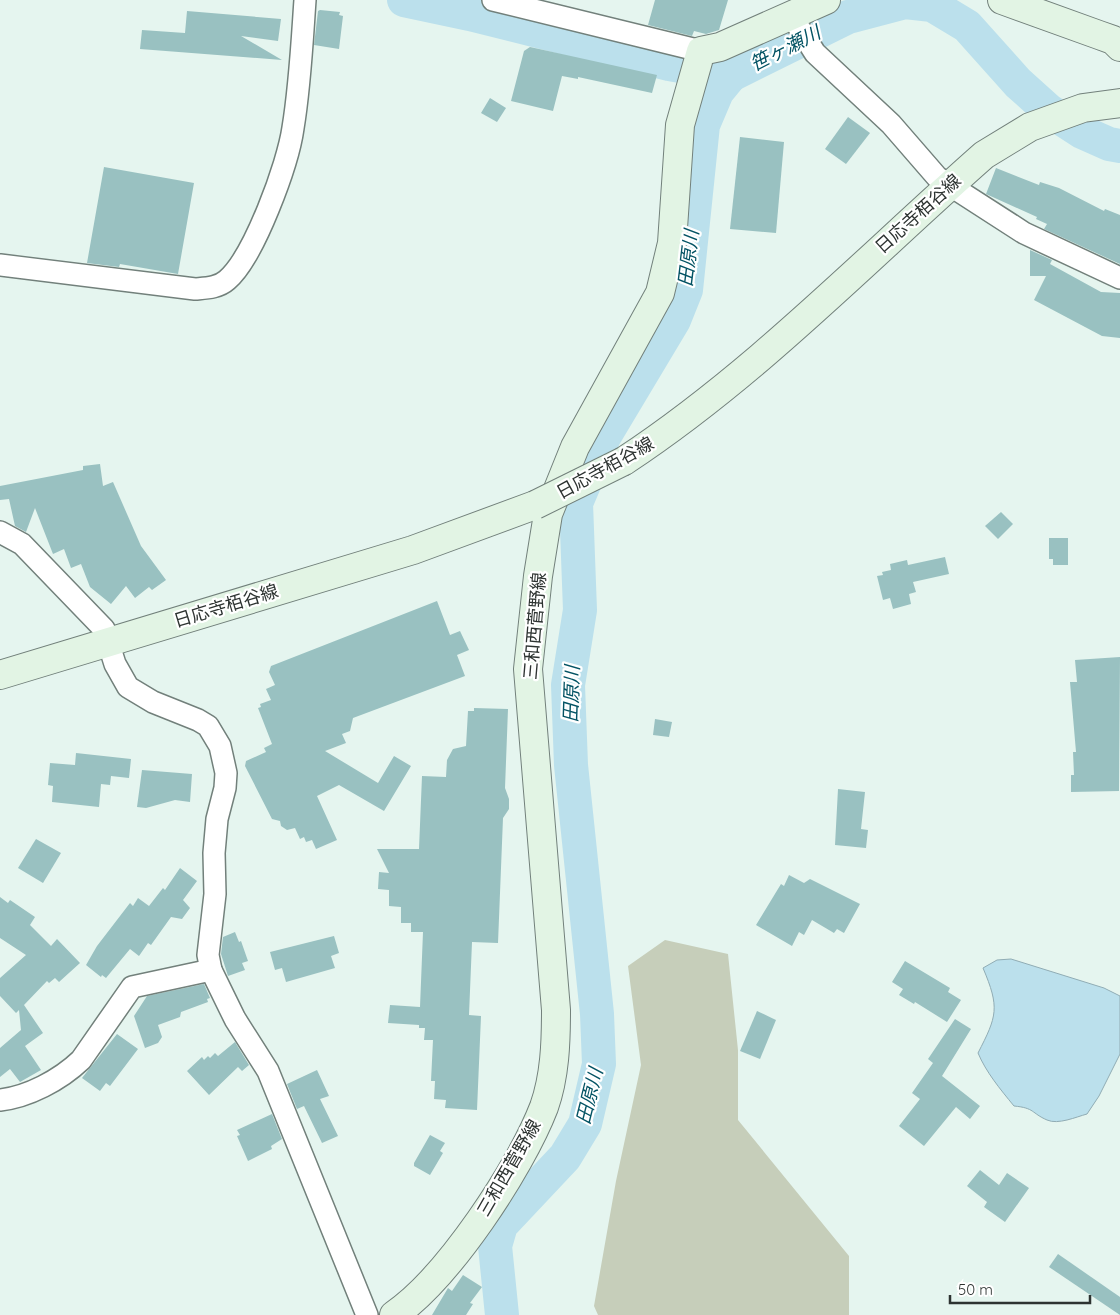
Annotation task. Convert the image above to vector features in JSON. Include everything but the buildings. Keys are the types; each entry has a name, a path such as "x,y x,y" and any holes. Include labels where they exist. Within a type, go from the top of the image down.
{"main road":[{"path":"698,63 720,46 794,20 826,0"},
{"path":"1002,0 1113,40 1120,47"},
{"name":"三和西菅野線","path":"394,1315 419,1295 453,1256 519,1158 544,1106 556,1056 556,1010 528,669 538,576 548,514 575,447 660,292 672,243 680,125 698,63"},
{"name":"日応寺栢谷線","path":"0,675 413,550 534,506 624,461 669,431 717,395 984,155 1030,127 1083,108 1120,103"}],"street":[{"path":"0,265 195,289 210,288 226,281 241,263 260,229 293,130 305,0"},
{"path":"493,0 698,63"},
{"path":"794,20 815,53 892,124 937,177 1024,233 1120,278"},
{"path":"0,532 22,544 94,616 104,629 115,664 128,686 139,695 198,720 208,726 215,736 224,757 226,772 225,788 217,818 214,854 215,894 208,955 211,970 235,1019 268,1071 367,1315"},
{"path":"0,1100 26,1095 70,1070 81,1060 132,987 211,970"}],"green space":[{"path":"665,940 728,954 738,1050 738,1120 849,1256 849,1315 598,1315 594,1306 616,1181 641,1065 628,966"}],"water":[{"path":"1011,959 1104,988 1120,996 1120,1054 1099,1096 1087,1114 1056,1122 1047,1120 1029,1109 1014,1106 981,1060 978,1053 989,1030 994,1012 992,993 983,968 997,960"}],"waterway":[{"name":"笹ヶ瀬川","path":"404,0 470,14 669,64 731,75 848,17 905,2 932,5 967,26 1018,83 1048,110 1082,132 1109,144 1120,146"},
{"name":"田原川","path":"502,1315 495,1246 501,1225 565,1157 585,1124 599,1064 597,1014 571,765 568,685 580,610 576,503 604,437 674,320 686,290 703,125 717,92 731,75"}]}
